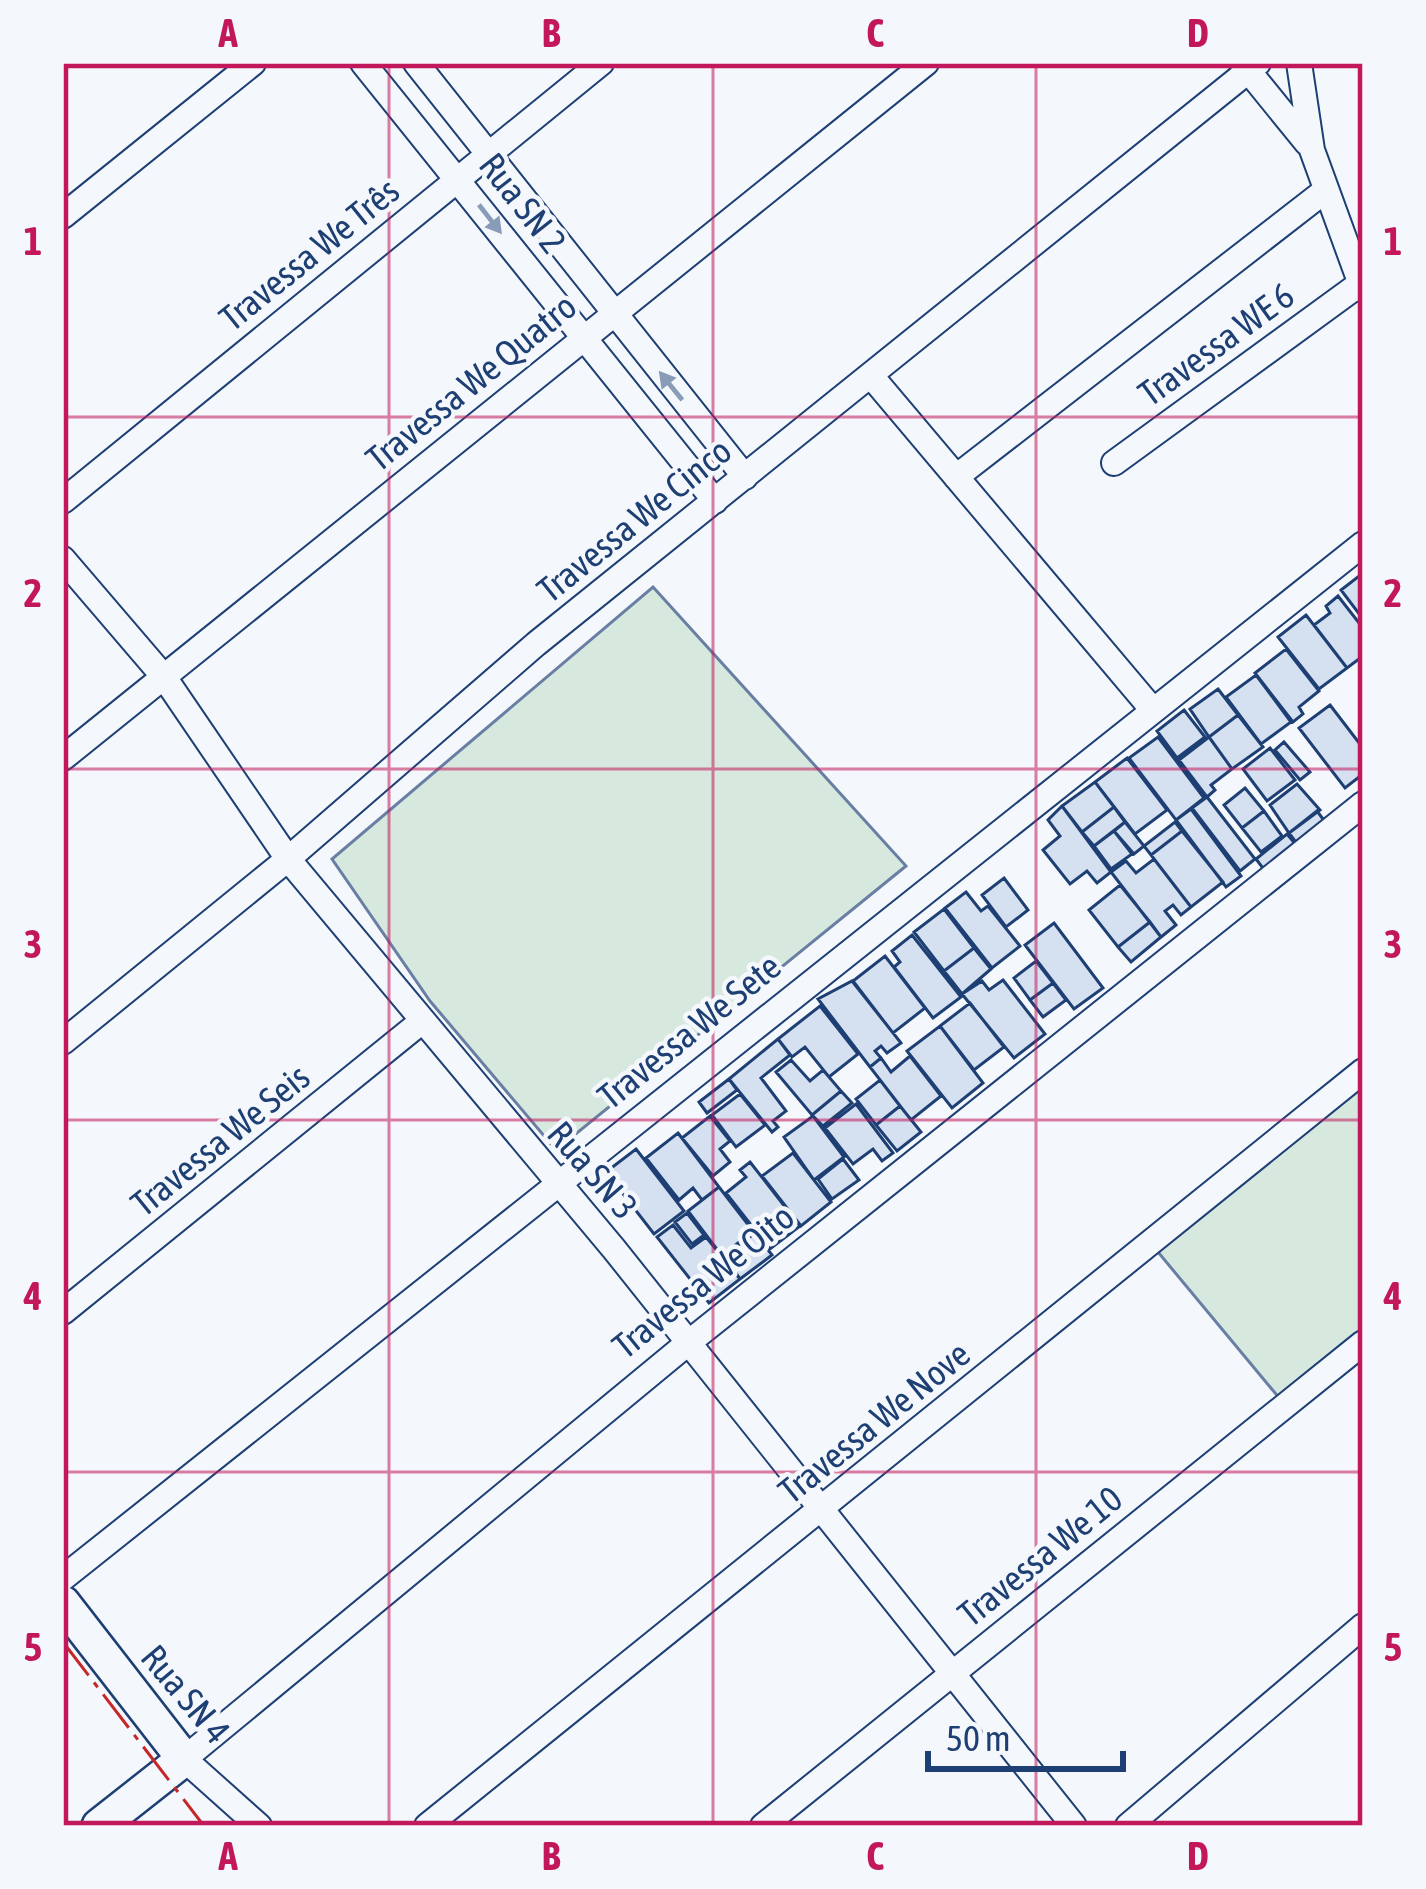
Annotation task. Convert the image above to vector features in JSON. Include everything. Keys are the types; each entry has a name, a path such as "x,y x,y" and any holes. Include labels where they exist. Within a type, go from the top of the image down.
{"main road":[{"name":"Rua SN 4","path":"63,1603 184,1759"},
{"name":"Travessa We Oito","path":"99,1826 184,1759"}],"street":[{"path":"63,216 254,63"},
{"name":"Rua SN 2","path":"363,63 715,501"},
{"name":"Rua SN 2","path":"416,63 745,477"},
{"name":"Travessa We Três","path":"63,501 601,63"},
{"name":"Travessa We Quatro","path":"63,758 926,63"},
{"path":"1299,63 1312,150 1362,286"},
{"path":"1249,65 1312,150"},
{"name":"Travessa We Cinco","path":"63,1042 288,859 536,644 872,377 1249,65"},
{"path":"956,477 1326,190"},
{"name":"Travessa WE 6","path":"1114,463 1362,286"},
{"path":"872,377 1152,709"},
{"name":"Travessa We Sete","path":"63,1579 1363,544"},
{"name":"Rua SN 3","path":"63,559 164,677 288,859 688,1343 1074,1826"},
{"name":"Travessa We Oito","path":"184,1759 688,1343 1363,804"},
{"name":"Travessa We Seis","path":"63,1312 421,1022"},
{"name":"Travessa We Nove","path":"427,1826 1363,1071"},
{"name":"Travessa We 10","path":"763,1826 1363,1343"},
{"path":"1128,1826 1363,1626"},
{"name":"Rua SN 4","path":"184,1759 260,1826"}],"shaded area":[{"path":"653,587 906,866 556,1150 430,1001 332,859"},
{"path":"1358,1081 1363,1087 1363,1332 1280,1399 1153,1246"}],"building":[{"path":"1363,573 1363,619 1341,590"},
{"path":"1338,596 1363,628 1363,656 1347,668 1314,625 1330,613 1326,606"},
{"path":"1306,615 1347,668 1319,689 1278,637"},
{"path":"1286,649 1319,691 1299,707 1303,714 1293,722 1255,673"},
{"path":"1256,675 1291,722 1261,744 1226,697"},
{"path":"1218,689 1238,715 1209,737 1190,709"},
{"path":"1330,705 1363,748 1363,774 1345,788 1299,728"},
{"path":"1184,710 1205,737 1177,758 1157,731"},
{"path":"1238,715 1263,747 1232,769 1209,737"},
{"path":"1158,737 1204,798 1176,820 1129,758"},
{"path":"1209,737 1232,769 1211,785 1215,790 1207,797 1179,760"},
{"path":"1284,742 1310,772 1300,780 1275,750"},
{"path":"1270,748 1295,780 1267,801 1243,769"},
{"path":"1127,758 1167,810 1135,834 1095,782"},
{"path":"1095,782 1114,807 1082,832 1062,806"},
{"path":"1297,784 1320,810 1289,833 1270,805"},
{"path":"1245,788 1264,811 1242,828 1224,805"},
{"path":"1207,797 1255,859 1240,871 1192,808"},
{"path":"1062,806 1111,872 1097,883 1087,871 1070,884 1043,850 1060,836 1048,820"},
{"path":"1114,807 1125,822 1094,846 1082,832"},
{"path":"1191,809 1241,876 1226,887 1176,820"},
{"path":"1264,811 1282,836 1261,852 1242,828"},
{"path":"1317,811 1326,823 1298,845 1289,833"},
{"path":"1125,822 1144,846 1134,854 1114,831"},
{"path":"1175,822 1182,831 1151,855 1144,846"},
{"path":"1114,831 1132,854 1111,869 1094,846"},
{"path":"1182,831 1223,882 1191,907 1151,855"},
{"path":"1287,834 1297,846 1265,871 1256,859"},
{"path":"1154,859 1191,907 1181,915 1173,905 1165,911 1176,925 1161,937 1111,872 1126,861 1136,873"},
{"path":"1004,878 1028,910 1006,927 982,895"},
{"path":"1120,885 1150,922 1118,947 1089,910"},
{"path":"966,892 981,911 988,906 1020,946 992,968 945,908"},
{"path":"944,909 974,948 944,971 914,932"},
{"path":"1150,922 1161,937 1131,962 1118,947"},
{"path":"1054,923 1103,988 1074,1009 1025,945"},
{"path":"912,935 961,997 933,1018 894,967 900,962 892,951"},
{"path":"974,948 991,969 962,994 944,971"},
{"path":"885,956 925,1008 893,1033 853,981"},
{"path":"1036,961 1053,983 1030,1000 1014,978"},
{"path":"1003,980 1045,1034 1014,1058 962,994 982,981 989,990"},
{"path":"852,981 901,1043 887,1053 881,1046 875,1051 881,1058 870,1067 818,999"},
{"path":"1053,983 1066,1000 1043,1017 1030,1000"},
{"path":"970,1003 1004,1047 974,1070 940,1026"},
{"path":"820,1006 858,1054 829,1077 805,1047 792,1057 778,1039"},
{"path":"940,1026 983,1083 952,1108 907,1051"},
{"path":"778,1039 790,1055 761,1078 786,1111 773,1121 778,1127 772,1132 729,1079"},
{"path":"910,1056 941,1096 911,1120 870,1067 881,1058 891,1072"},
{"path":"791,1060 810,1081 823,1070 841,1091 812,1115 776,1072"},
{"path":"729,1079 737,1090 707,1113 699,1102"},
{"path":"880,1080 900,1106 876,1125 856,1099"},
{"path":"841,1091 852,1103 823,1126 812,1115"},
{"path":"740,1094 765,1125 736,1147 712,1115"},
{"path":"856,1104 893,1153 882,1161 873,1149 853,1164 825,1128"},
{"path":"900,1106 921,1132 897,1151 876,1125"},
{"path":"710,1116 730,1141 720,1149 730,1162 713,1176 682,1138"},
{"path":"813,1116 844,1157 814,1180 784,1137"},
{"path":"678,1133 719,1187 702,1200 693,1188 679,1200 646,1158"},
{"path":"636,1149 684,1211 654,1234 606,1172"},
{"path":"793,1153 831,1202 801,1226 762,1176"},
{"path":"843,1159 859,1180 832,1199 818,1179"},
{"path":"750,1162 800,1226 770,1249 726,1193 746,1177 740,1170"},
{"path":"719,1187 753,1231 722,1256 688,1211"},
{"path":"687,1213 704,1235 692,1244 675,1222"},
{"path":"673,1225 691,1248 706,1237 740,1279 709,1303 657,1237"},
{"path":"755,1233 772,1255 740,1279 725,1256"}],"power":[{"path":"63,1642 204,1826"}]}
